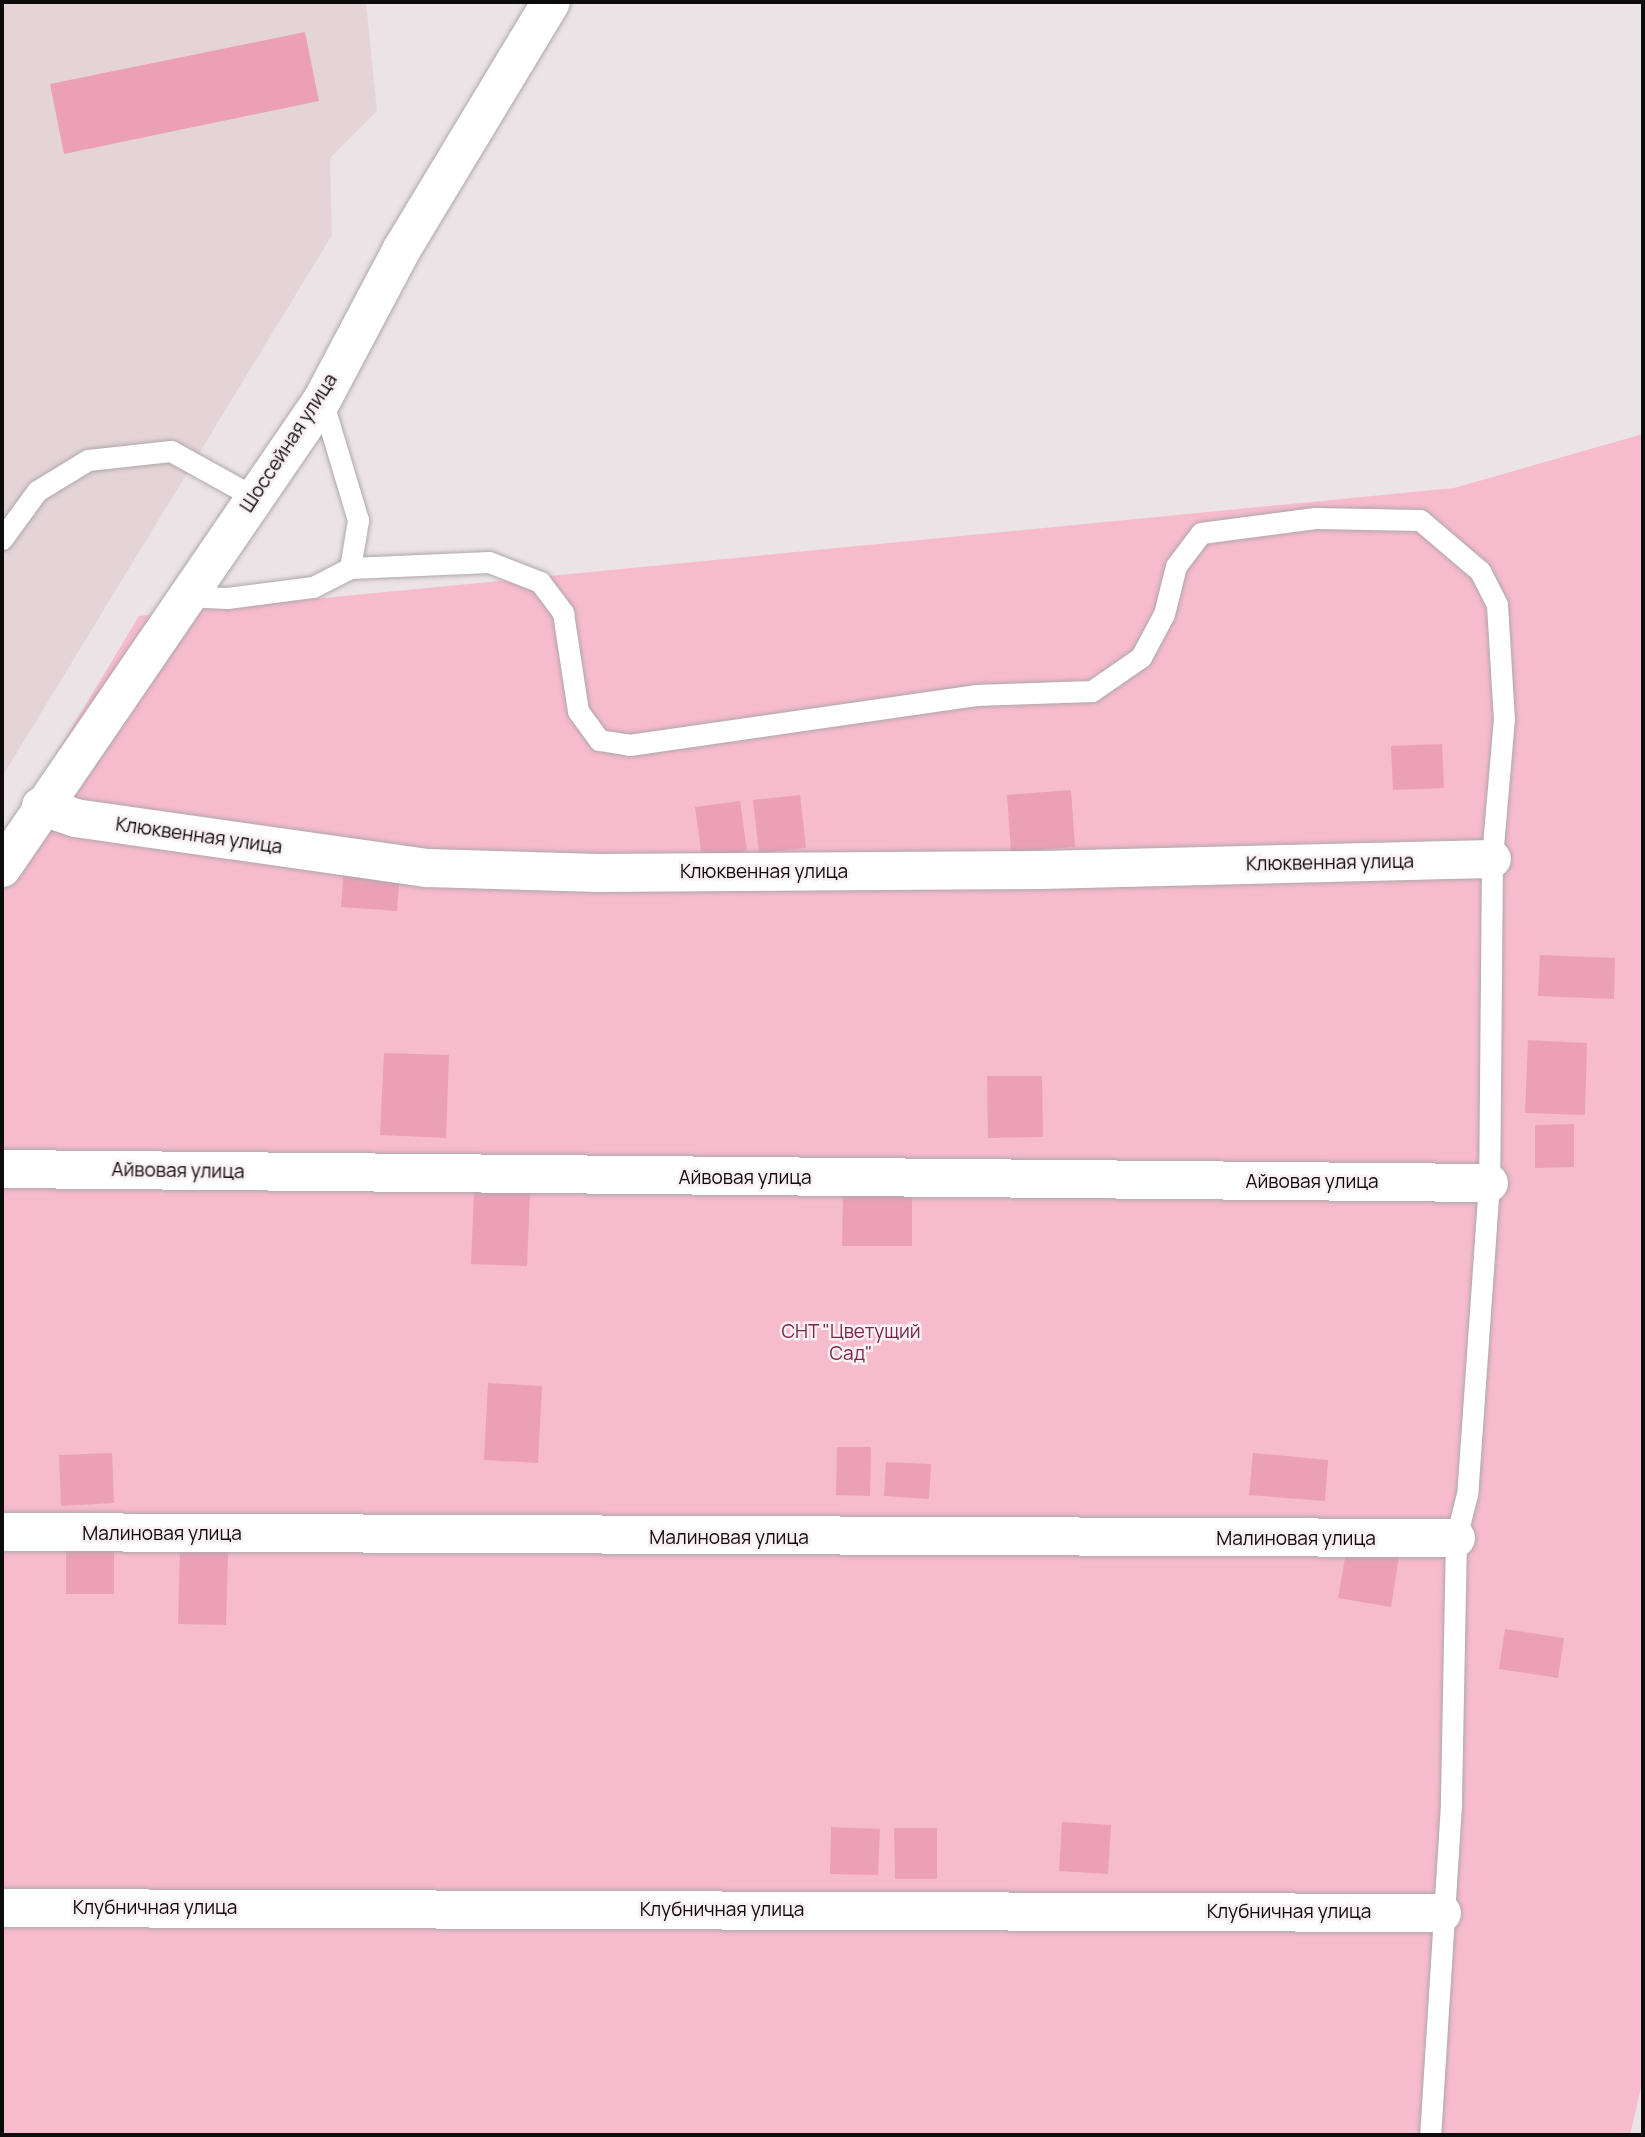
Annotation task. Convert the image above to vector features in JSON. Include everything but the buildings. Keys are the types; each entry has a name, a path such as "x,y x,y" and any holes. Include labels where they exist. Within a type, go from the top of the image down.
{"street":[{"name":"Шоссейная улица","path":"2,868 41,806 322,400 402,250 551,2"},
{"name":"Клюквенная улица","path":"41,806 75,818 440,868 1041,870 1492,859"},
{"name":"Айвовая улица","path":"2,1169 1489,1183"},
{"name":"Малиновая улица","path":"2,1532 1456,1538"},
{"name":"Клубничная улица","path":"2,1908 1443,1913"}],"lane":[{"path":"322,400 358,520 350,568"},
{"path":"2,539 37,491 88,460 171,451 254,497"},
{"path":"186,596 227,598 313,587 350,568 489,562 540,582 563,613 578,711 599,740 629,745 975,695 1092,691 1141,657 1164,614 1176,566 1201,533 1315,518 1420,520 1480,571 1497,605 1504,718 1492,859 1489,1183 1467,1494 1456,1538 1451,1804 1430,2135"}],"shaded area":[{"path":"2,2 366,2 377,111 330,158 332,235 2,777"}],"green space":[{"name":"СНТ \"Цветущий Сад\"","path":"1643,434 1643,2079 1630,2135 2,2135 2,844 139,616 1454,488"}]}
